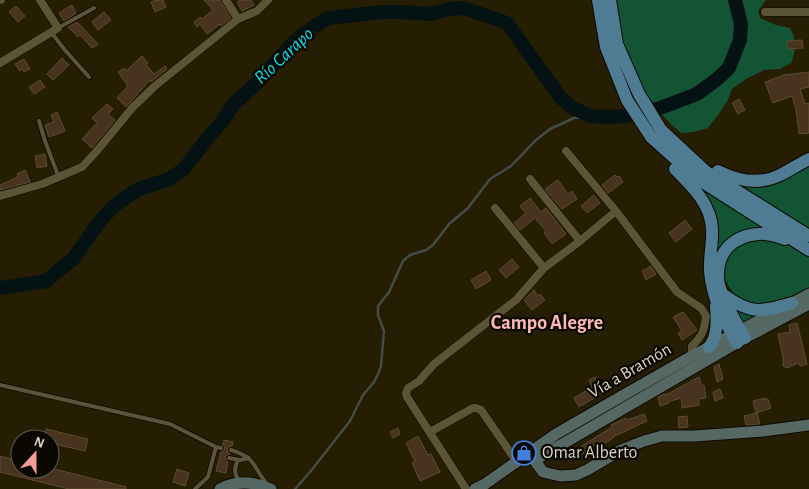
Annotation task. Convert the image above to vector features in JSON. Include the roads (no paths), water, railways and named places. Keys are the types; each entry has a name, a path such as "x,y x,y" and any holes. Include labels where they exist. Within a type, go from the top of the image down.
{"main road":[{"path":"598,0 606,47 633,97 656,133 698,179 809,251"},
{"path":"610,0 617,44 633,97"},
{"path":"656,133 719,172 736,179 757,181 779,176 809,159"},
{"path":"656,133 705,170 809,236"},
{"path":"656,133 660,155 697,192 711,216 710,271 719,296 738,336"},
{"path":"709,348 712,345 716,327 720,261 727,246 740,237 759,233 791,241 809,251"},
{"name":"Vía a Bramón","path":"475,489 517,462 532,457 809,294"},
{"path":"719,296 750,310 763,311 792,303"},
{"name":"Vía a Bramón","path":"532,457 556,434 692,356 809,304"},
{"path":"532,457 543,472 560,476 576,475 621,450 644,440 662,436 695,436 762,431 809,425"},
{"path":"220,489 242,483 254,483 271,489"}],"street":[{"path":"0,64 54,30 40,0"},
{"path":"226,0 238,19"},
{"path":"0,196 42,184 82,167 133,108 155,86 238,19 257,11 268,0"},
{"path":"764,12 809,12"},
{"path":"566,151 616,211 677,292 701,308 706,316 705,329 692,346 692,356"},
{"path":"530,179 580,241"},
{"path":"495,208 544,268"},
{"path":"466,489 406,395 408,388 419,381 434,364 516,300 544,268 616,211"},
{"path":"430,432 473,408 478,408 517,462"}],"lane":[{"path":"89,77 64,49 54,30 94,8"},
{"path":"39,121 44,141 58,178"},
{"path":"0,385 170,424 216,447 222,448"},
{"path":"195,489 208,477 216,447"},
{"path":"231,450 249,458 271,489"},
{"path":"214,456 220,457"},
{"path":"229,458 238,460 249,458"},
{"path":"238,460 235,472 242,483"}],"waterway":[{"name":"Río Carapo","path":"0,288 46,281 73,259 100,221 115,205 139,189 170,179 184,169 222,122 233,105 259,81 294,42 328,18 382,12 431,14 450,9 464,8 507,23 561,98 573,108 590,116 609,117 625,116 660,108 697,94 729,68 740,40 741,24 735,0"},
{"path":"295,489 350,421 363,395 378,374 381,366 384,331 378,315 378,306 389,292 403,261 410,255 426,250 433,245 449,224 468,208 490,179 511,166 536,140 550,129 574,118 590,116"}],"place":[{"name":"Omar Alberto","path":"524,453"}],"district":[{"name":"Campo Alegre","path":"547,323"}]}
